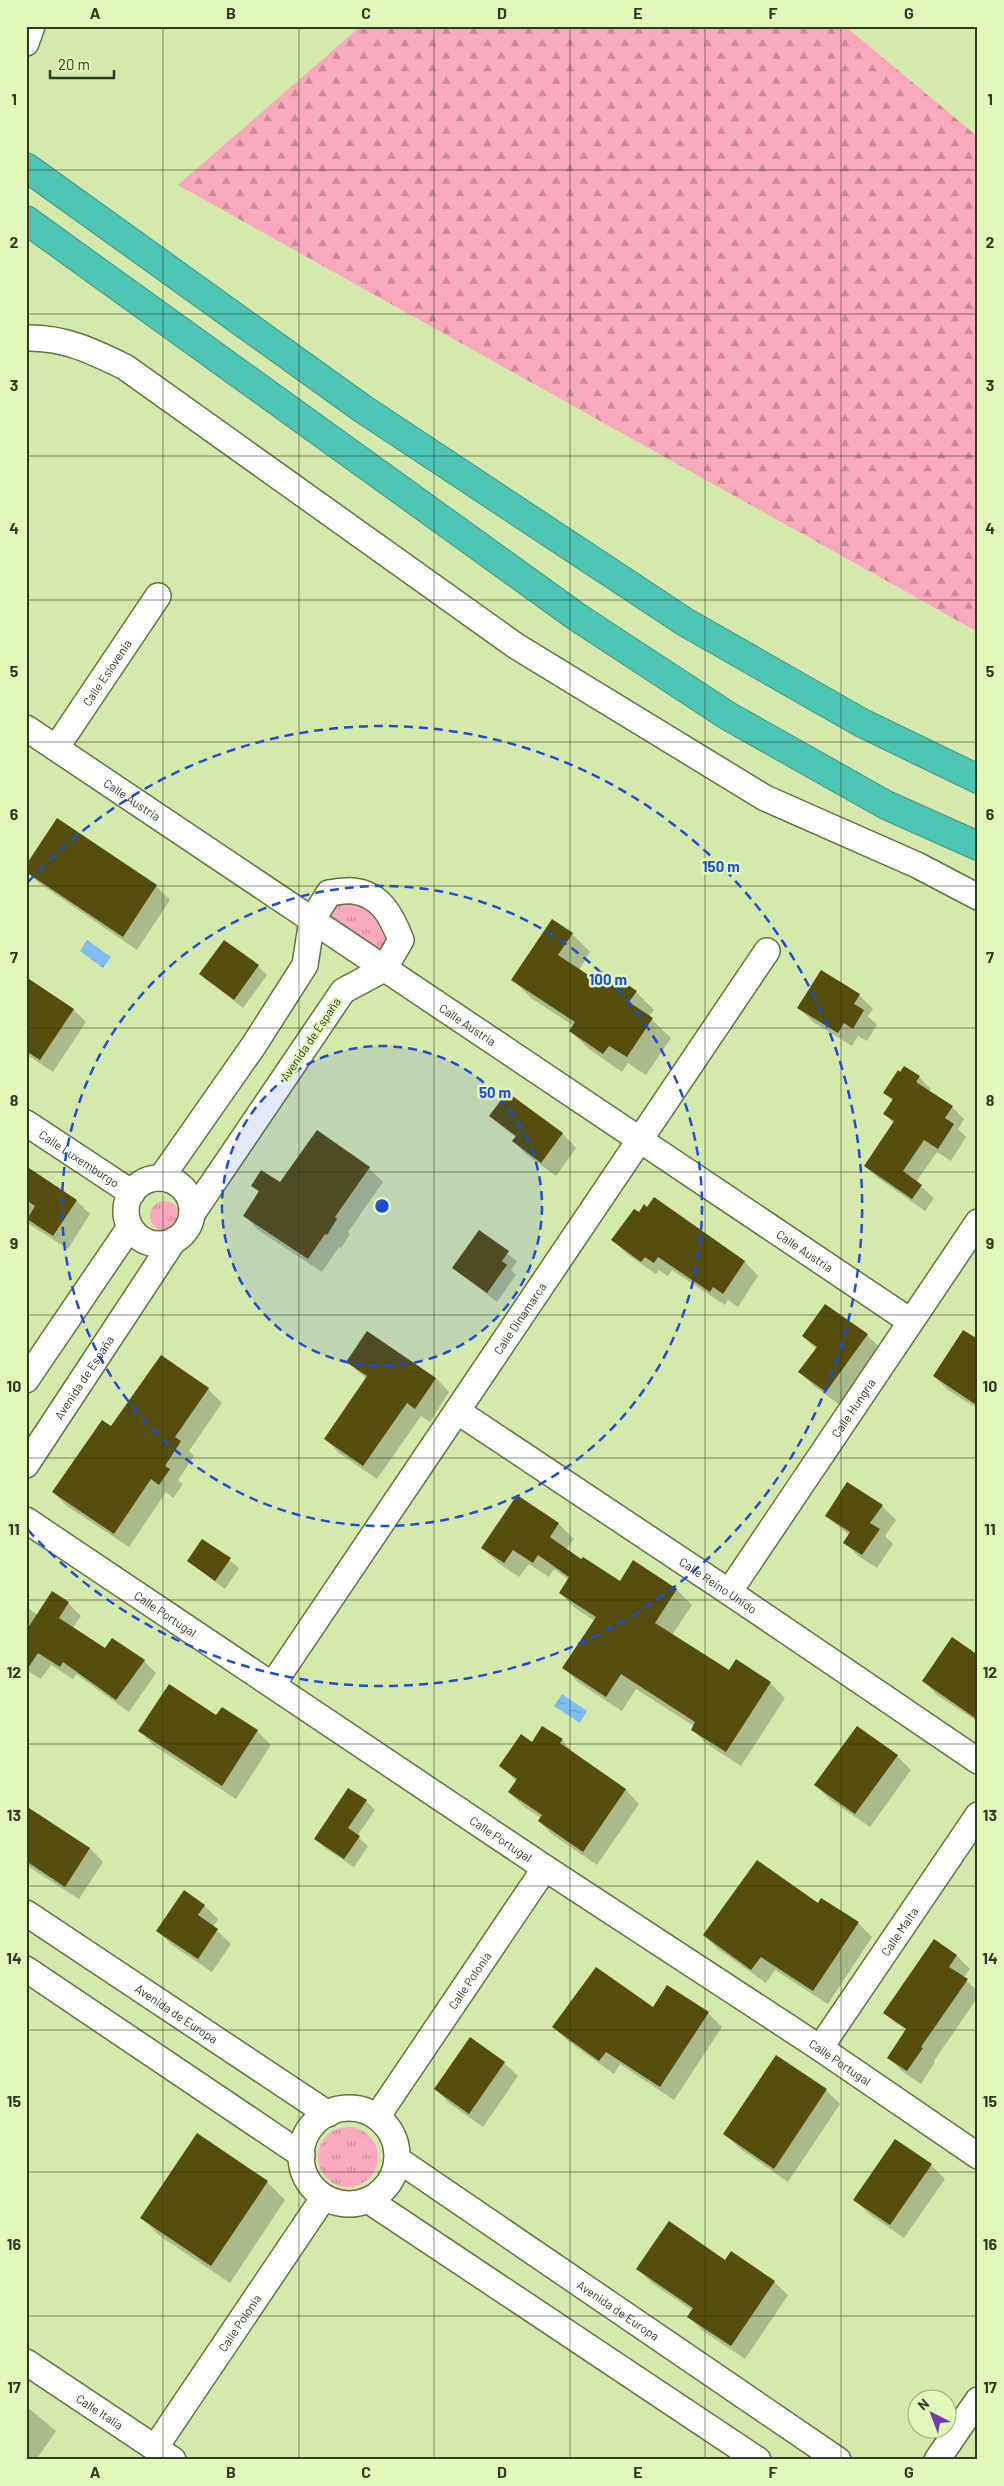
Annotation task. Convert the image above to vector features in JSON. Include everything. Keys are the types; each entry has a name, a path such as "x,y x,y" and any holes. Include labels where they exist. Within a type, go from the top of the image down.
{"highway":[{"path":"26,167 363,409 676,616 862,723 978,779"},
{"path":"26,220 577,617 728,716 886,805 978,846"}],"street":[{"path":"26,42 32,26"},
{"path":"26,338 43,338 84,347 125,367 516,646 765,798 917,865 978,897"},
{"name":"Calle Eslovenia","path":"56,748 158,596"},
{"name":"Calle Austria","path":"26,728 910,1321"},
{"path":"161,1178 254,1045 306,965 312,920 329,893 353,890 374,898 392,915 401,940 384,969"},
{"name":"Calle Dinamarca","path":"273,1684 767,952"},
{"name":"Avenida de España","path":"192,1214 343,990 384,969"},
{"name":"Calle Luxemburgo","path":"26,1123 132,1193"},
{"path":"152,1178 161,1178 169,1179 184,1188 192,1204 191,1222 182,1236 166,1244 148,1244 134,1234 125,1218 127,1201 136,1186 152,1178"},
{"name":"Calle Hungría","path":"729,1592 978,1222"},
{"path":"26,1380 130,1227"},
{"name":"Avenida de España","path":"26,1465 174,1240"},
{"name":"Calle Reino Unido","path":"457,1411 978,1761"},
{"name":"Calle Portugal","path":"26,1520 545,1868 820,2048 978,2156"},
{"name":"Calle Malta","path":"820,2048 978,1815"},
{"name":"Calle Polonia","path":"377,2117 545,1868"},
{"name":"Avenida de Europa","path":"26,1913 328,2114"},
{"path":"26,1969 302,2155"},
{"path":"339,2108 364,2109 377,2117 386,2124 398,2146 396,2172 382,2193 360,2205 334,2203 312,2190 301,2167 302,2141 316,2120 339,2108"},
{"name":"Avenida de Europa","path":"397,2159 838,2460"},
{"name":"Calle Polonia","path":"164,2454 324,2197"},
{"path":"368,2200 758,2460"},
{"name":"Calle Italia","path":"26,2362 164,2454"},
{"path":"937,2460 978,2400"}],"green space":[{"path":"361,26 845,26 978,137 978,632 178,185"},
{"path":"362,901 380,912 390,946 374,949 332,920 330,915 333,904"},
{"path":"165,1201 175,1206 180,1216 175,1226 165,1231 155,1226 150,1216 155,1206"},
{"path":"348,2127 365,2132 373,2140 378,2157 373,2174 365,2182 348,2187 331,2182 323,2174 318,2157 323,2140 331,2132"}],"water":[{"path":"87,940 111,957 103,968 80,951"},
{"path":"562,1694 587,1711 580,1723 554,1706"}],"building":[{"path":"57,818 157,885 123,937 26,872 26,865"},
{"path":"552,919 573,933 558,955 605,986 613,975 637,991 629,1002 653,1018 627,1057 609,1046 603,1054 569,1031 575,1022 511,980"},
{"path":"224,940 259,965 234,1000 199,974"},
{"path":"821,970 860,994 854,1004 864,1010 853,1029 844,1023 838,1033 797,1008"},
{"path":"26,977 74,1009 40,1060 26,1051"},
{"path":"904,1066 920,1076 916,1082 953,1106 945,1118 954,1124 938,1149 924,1140 903,1171 922,1185 912,1199 864,1166 894,1121 883,1114 893,1099 883,1093 898,1070 900,1072"},
{"path":"507,1092 563,1133 541,1163 512,1141 516,1136 489,1116"},
{"path":"317,1130 370,1167 335,1217 337,1219 327,1235 325,1234 308,1259 243,1216 259,1191 251,1186 261,1170 280,1182"},
{"path":"26,1166 77,1200 53,1236 27,1219 35,1206 26,1200"},
{"path":"654,1197 745,1261 723,1294 713,1287 710,1292 658,1257 654,1263 645,1257 641,1262 611,1240 634,1209 639,1212 644,1204 647,1207"},
{"path":"479,1230 509,1251 502,1261 507,1265 487,1293 452,1268"},
{"path":"825,1304 868,1334 826,1392 798,1372 817,1347 802,1336"},
{"path":"963,1330 978,1339 978,1406 933,1376"},
{"path":"367,1331 436,1378 415,1409 407,1403 363,1466 324,1439 367,1376 346,1362"},
{"path":"161,1355 209,1388 175,1437 181,1441 165,1466 170,1469 159,1485 151,1479 114,1534 52,1492 102,1420 111,1426"},
{"path":"847,1482 883,1505 870,1523 880,1529 862,1555 843,1543 850,1532 825,1516"},
{"path":"517,1495 559,1523 550,1537 581,1559 583,1557 620,1581 633,1560 677,1589 655,1623 729,1670 736,1659 771,1682 726,1752 691,1730 695,1722 621,1674 606,1697 562,1668 596,1617 559,1593 569,1577 538,1555 533,1563 513,1550 504,1563 481,1548"},
{"path":"202,1539 231,1558 215,1581 187,1561"},
{"path":"52,1591 69,1602 59,1618 105,1648 112,1638 145,1660 116,1700 63,1662 60,1667 38,1653 26,1671 26,1631"},
{"path":"952,1637 978,1655 978,1720 922,1681"},
{"path":"169,1684 216,1715 222,1707 258,1730 222,1786 138,1731"},
{"path":"542,1726 563,1739 560,1743 626,1789 583,1852 538,1821 542,1815 508,1792 517,1779 499,1766 521,1734 532,1742"},
{"path":"857,1726 898,1755 855,1814 814,1785"},
{"path":"348,1788 367,1800 348,1828 360,1836 344,1859 314,1839"},
{"path":"26,1806 90,1848 65,1887 26,1861"},
{"path":"757,1860 818,1903 821,1898 859,1922 813,1991 761,1957 751,1970 703,1935"},
{"path":"184,1890 205,1905 198,1915 218,1929 198,1959 156,1931"},
{"path":"934,1939 957,1955 949,1967 968,1979 921,2047 923,2048 907,2071 887,2058 906,2029 883,2013"},
{"path":"596,1967 653,2007 667,1985 709,2012 660,2087 606,2052 599,2061 552,2027"},
{"path":"470,2037 505,2062 469,2114 434,2089"},
{"path":"776,2055 827,2089 774,2169 723,2134"},
{"path":"197,2133 268,2181 211,2266 140,2218"},
{"path":"895,2139 932,2164 890,2225 853,2200"},
{"path":"669,2221 725,2260 731,2251 775,2281 731,2346 687,2317 693,2308 636,2269"}]}
